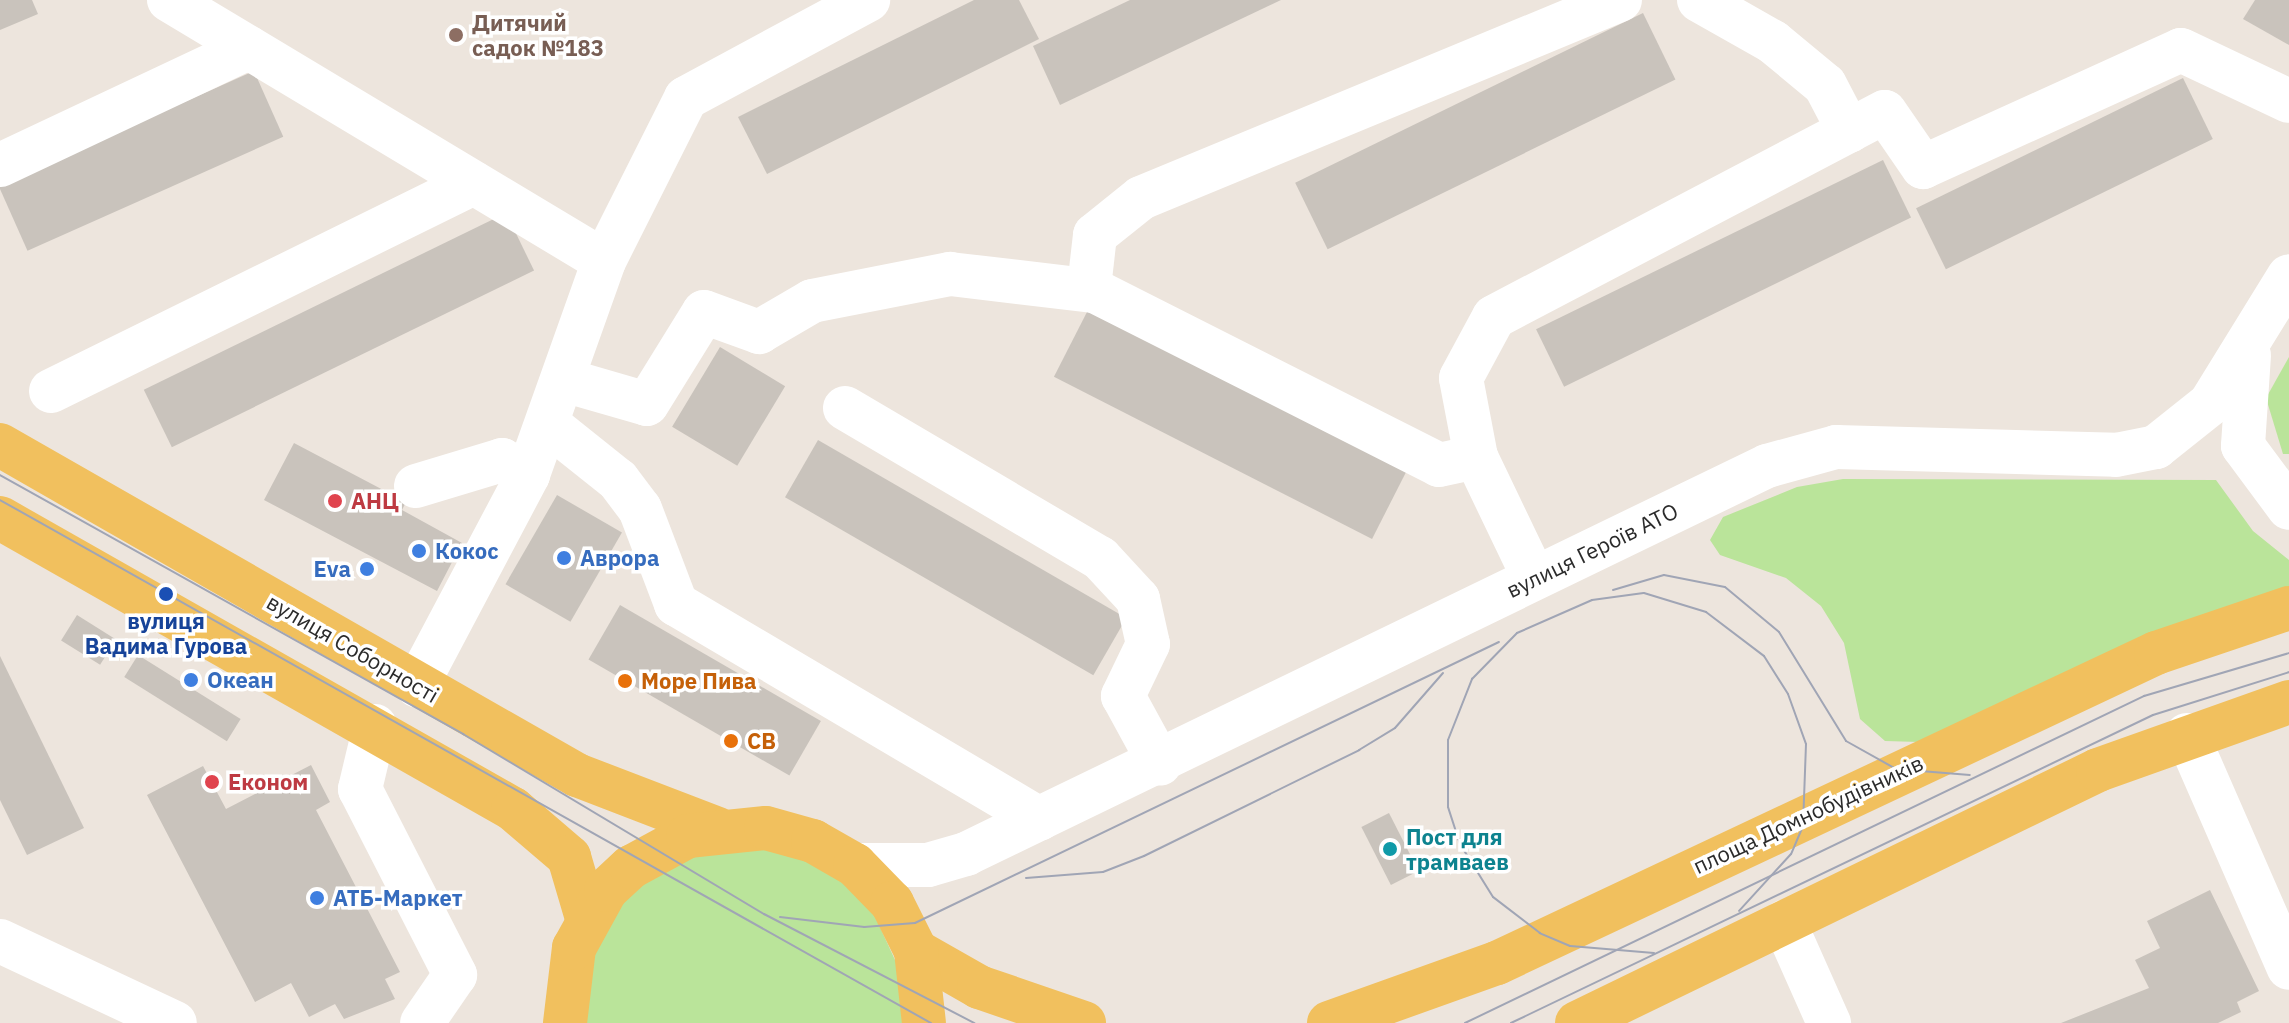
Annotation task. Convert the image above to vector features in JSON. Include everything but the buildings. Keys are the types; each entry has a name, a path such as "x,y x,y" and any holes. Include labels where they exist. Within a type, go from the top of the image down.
{"main road":[{"name":"вулиця Соборності","path":"0,445 577,775 718,829"},
{"path":"0,518 375,726 513,809 569,857 587,918"},
{"name":"площа Домнобудівників","path":"1329,1023 1497,963 2156,653 2289,608"},
{"path":"1577,1023 1784,922 2187,735 2289,702"},
{"path":"565,1023 566,980 587,918 631,867 659,847 718,829 766,828 813,841 855,865 892,903 916,951 924,1023"},
{"path":"916,951 979,987 1084,1023"}],"street":[{"path":"169,0 604,261"},
{"path":"417,685 528,475 549,425 604,261 686,98 868,0"},
{"path":"1476,457 1439,465 1089,288 1095,235 1141,198 1620,0"},
{"path":"1699,0 1773,42 1825,85 1849,131"},
{"path":"0,165 249,48"},
{"path":"1534,578 1476,457 1461,378 1494,317 1885,112 1923,167 2181,50 2289,101"},
{"path":"51,391 474,183"},
{"path":"564,380 647,404 704,312 759,332 812,301 950,274 1095,291"},
{"name":"вулиця Героїв АТО","path":"855,865 928,865 1039,819 1160,764 1767,466 1836,447 2116,455 2156,447 2182,434 2210,404 2251,343 2289,276"},
{"path":"2251,343 2241,414 2268,458 2289,508"},
{"path":"845,408 1100,558 1138,599 1148,644 1123,696 1160,764"},
{"path":"549,425 618,480 640,509 676,604 1039,819"},
{"path":"416,486 502,460 528,475"},
{"path":"375,726 360,789 455,975 422,1023"},
{"path":"2187,735 2289,968"},
{"path":"1784,922 1829,1023"},
{"path":"0,941 175,1023"}],"green space":[{"path":"2289,357 2289,454 2283,454 2266,398"},
{"path":"1843,479 2216,480 2253,531 2289,560 2289,593 2042,683 1919,742 1885,741 1860,719 1844,643 1821,606 1786,578 1720,555 1710,540 1723,517 1797,487"},
{"path":"760,846 793,854 851,887 873,912 901,973 902,1023 584,1023 596,940 636,886 694,853"}],"tram line":[{"path":"0,475 463,734 764,914 974,1023"},
{"path":"0,500 931,1023"},
{"path":"1613,590 1664,575 1725,587 1779,632 1846,741 1896,769 1970,775"},
{"path":"1654,953 1570,946 1540,933 1493,897 1460,844 1448,807 1448,740 1472,679 1517,633 1592,600 1644,593 1706,612 1764,656 1788,694 1806,744 1803,826 1791,854 1739,911"},
{"path":"780,917 864,927 915,923 1499,642"},
{"path":"1465,1023 2144,696 2289,653"},
{"path":"1511,1023 2153,715 2289,672"},
{"path":"1026,878 1103,872 1144,856 1359,750 1395,728 1443,673"}],"place":[{"name":"Дитячий садок №183","path":"456,35"},
{"name":"АНЦ","path":"335,501"},
{"name":"Кокос","path":"419,551"},
{"name":"Аврора","path":"564,558"},
{"name":"Eva","path":"367,569"},
{"name":"вулиця Вадима Гурова","path":"166,594"},
{"name":"Океан","path":"191,680"},
{"name":"Море Пива","path":"625,681"},
{"name":"СВ","path":"731,741"},
{"name":"Економ","path":"212,782"},
{"name":"Пост для трамваев","path":"1390,849"},
{"name":"АТБ-Маркет","path":"317,898"}]}
